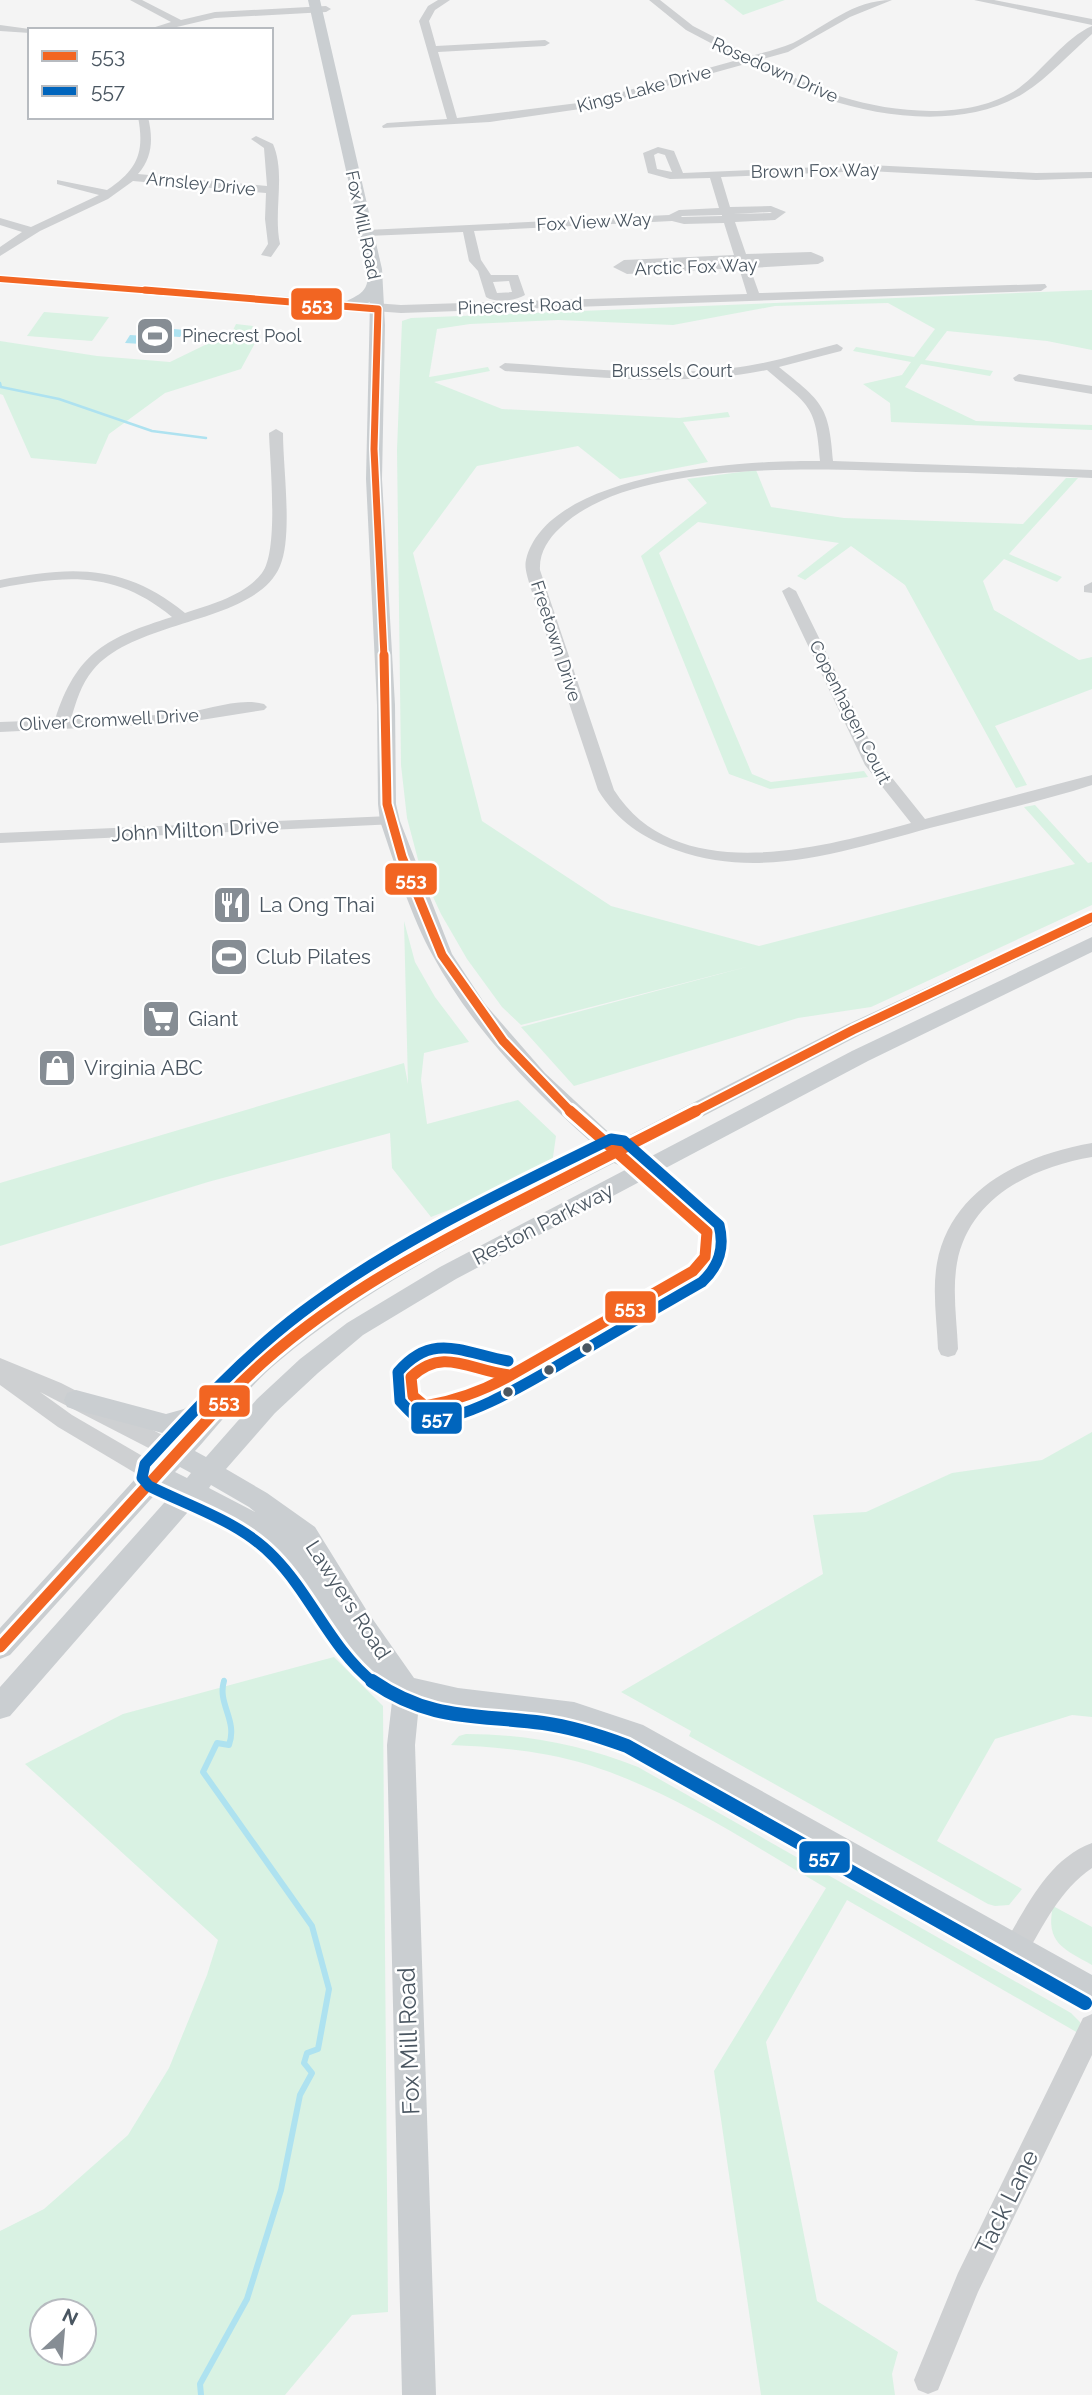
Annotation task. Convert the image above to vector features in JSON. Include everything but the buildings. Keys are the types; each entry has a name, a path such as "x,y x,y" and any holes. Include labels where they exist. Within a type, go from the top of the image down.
{"main road":[{"name":"Fox Mill Road","path":"320,4 367,236 378,309 374,449 386,705 387,804 390,821 405,867 442,955 478,1009 537,1078 641,1173"},
{"path":"345,307 363,301 375,280"},
{"name":"Reston Parkway","path":"155,1474 268,1356 378,1277 853,1030 1092,917"},
{"name":"Reston Parkway","path":"190,1493 266,1406 309,1366 355,1329 448,1273 860,1056 1092,944"},
{"path":"76,1400 166,1424 192,1416 240,1384"},
{"name":"Lawyers Road","path":"176,1452 279,1513 306,1535 358,1619 407,1688"},
{"path":"0,1647 155,1474"},
{"name":"Lawyers Road","path":"155,1474 254,1525 282,1545 301,1568 334,1623 362,1658 407,1688 449,1698 560,1711 627,1730 668,1750 1092,1991"},
{"path":"0,1707 190,1493"},
{"name":"Fox Mill Road","path":"407,1688 401,1745 419,2395"}],"street":[{"path":"135,0 177,22"},
{"path":"253,0 256,16"},
{"path":"445,0 431,8 424,18 453,122"},
{"name":"Rosedown Drive","path":"654,0 685,27 820,93 852,103 902,111 956,110 994,103 1016,94 1092,29"},
{"name":"Kings Lake Drive","path":"387,126 536,114 587,105 798,45 854,10 887,0"},
{"path":"979,0 1092,22"},
{"path":"158,28 215,15 256,16 320,4"},
{"path":"0,27 28,30"},
{"path":"432,49 545,43"},
{"path":"0,253 31,231 108,194 130,177 146,150 147,136 143,119"},
{"path":"256,139 269,146 274,158 275,180 269,223 274,244 267,255"},
{"name":"Brown Fox Way","path":"952,172 955,165 998,163"},
{"path":"1019,164 1024,168 1023,176"},
{"name":"Brown Fox Way","path":"678,175 713,174 763,167 1092,176"},
{"path":"713,174 754,297"},
{"name":"Arnsley Drive","path":"130,177 219,188 272,190"},
{"path":"61,183 108,194"},
{"name":"Fox View Way","path":"367,236 409,235 425,231 512,237 516,233 515,226 672,218 684,221 727,215"},
{"path":"0,221 31,231"},
{"path":"470,234 475,261 487,279"},
{"name":"Arctic Fox Way","path":"743,262 624,263 619,267 627,270 743,262 811,256 818,259 814,262 743,262"},
{"name":"Pinecrest Road","path":"0,279 378,309 1041,287"},
{"name":"Brussels Court","path":"505,367 685,375 770,366 837,348"},
{"path":"770,366 814,405 820,415 827,465"},
{"path":"1019,378 1092,390"},
{"path":"62,723 72,687 96,658 138,633 217,607 242,596 260,583 274,564 277,555 276,433"},
{"name":"Freetown Drive","path":"1092,474 827,465 776,465 716,470 658,481 605,497 575,510 546,532 534,557 533,570 606,790 623,814 636,825 671,844 723,857 758,859 798,856 1092,780"},
{"path":"0,584 59,575 102,576 149,590 183,618"},
{"name":"Copenhagen Court","path":"789,591 873,765 900,803 921,825"},
{"name":"Oliver Cromwell Drive","path":"0,727 182,718 228,709 260,707"},
{"name":"John Milton Drive","path":"0,838 390,821"},
{"path":"948,1349 946,1274 957,1233 969,1214 1000,1183 1020,1171 1053,1158 1092,1150"},
{"path":"0,1366 76,1400 176,1452"},
{"path":"0,1374 65,1421 155,1474"},
{"path":"1016,1948 1051,1888 1068,1869 1092,1854"},
{"name":"Tack Lane","path":"928,2380 968,2283 1092,2028"}],"green space":[{"path":"724,0 785,0 743,15"},
{"path":"1092,290 1092,350 1047,341 947,331 925,360 993,371 990,376 921,364 905,387 976,421 1092,425 1092,430 891,422 890,403 863,384 902,375 911,362 853,351 856,347 914,357 935,329 888,303 775,306 673,325 558,320 470,324 437,329 429,377 488,367 490,371 434,382 502,409 679,418 728,412 730,417 683,422 708,462 620,479 578,446 477,466 413,553 482,821 611,906 759,946 1075,864 1024,807 1035,805 1088,863 1092,862 1092,905 871,1007 798,1018 574,1086 521,1027 750,966 521,1025 502,1007 467,959 441,914 421,871 407,818 401,765 397,450 402,321 411,318"},
{"path":"44,312 109,317 92,341 27,336"},
{"path":"236,324 253,326 248,336 260,334 241,369 165,393 109,434 96,464 31,458 3,395 0,394 0,341 97,356 170,362 207,344 228,340"},
{"path":"756,470 771,507 844,518 1023,524 1066,478 1078,478 1009,554 1062,577 1057,582 1004,559 983,581 994,610 1079,660 1092,657 1092,689 995,726 1027,785 1016,788 905,585 851,546 805,580 797,576 839,543 698,522 659,553 752,774 771,782 864,771 868,777 770,789 729,774 641,556 707,503 687,479"},
{"path":"404,921 415,962 435,997 469,1042 424,1053 421,1080 427,1124 518,1100 556,1136 552,1164 502,1189 431,1217 392,1168 390,1133 208,1182 0,1246 0,1183 404,1063 408,1084"},
{"path":"1092,1432 1092,1717 1072,1715 995,1739 937,1841 1022,1889 1009,1905 988,1904 689,1736 691,1731 621,1692 823,1574 813,1515 866,1512 952,1473 1042,1460"},
{"path":"334,1657 383,1706 388,2312 352,2315 285,2395 0,2395 0,2231 44,2209 128,2135 169,2068 207,1975 218,1940 25,1764 123,1714"},
{"path":"466,1734 554,1742 638,1767 1071,2013 1080,2022 1085,2037 847,1900 766,2042 817,2301 898,2352 892,2374 895,2395 761,2395 714,2071 826,1888 651,1789 589,1765 555,1756 451,1745 459,1736"},
{"path":"1053,1906 1092,1927 1092,1965 1065,1949 1054,1937 1051,1919"}],"water":[{"name":"Pinecrest Pool","path":"151,327 185,330 180,337 165,336 159,345 125,343 130,335 145,336"}],"waterway":[{"path":"0,383 1,387 59,399 152,431 206,438"},
{"path":"201,2395 200,2384 247,2299 281,2190 300,2095 312,2073 304,2063 307,2053 318,2049 329,1989 312,1926 203,1772 217,1743 229,1745 231,1728 223,1697 224,1681"}],"transit line":[{"name":"553","path":"0,279 378,309 374,449 386,705 387,804 402,857 442,955 503,1041 579,1120 707,1232 705,1257 693,1271 506,1378 487,1388 447,1402 425,1406 413,1396 411,1377 426,1365 439,1360 510,1375"},
{"name":"553","path":"0,1647 240,1384 268,1356 332,1306 425,1250 853,1030 1092,917"},
{"name":"557","path":"508,1361 449,1347 422,1350 410,1358 398,1372 400,1401 416,1417 424,1420 445,1417 479,1407 528,1382 702,1282 713,1270 720,1256 722,1241 719,1225 624,1141 611,1139 412,1240 301,1313 239,1366 201,1405 145,1464 142,1478 149,1486 231,1525 261,1545 304,1594 327,1631 354,1665 394,1696 410,1704 446,1714 551,1725 585,1732 627,1746 1085,2003"}],"place":[{"name":"Pinecrest Pool","path":"155,336"},
{"name":"La Ong Thai","path":"232,905"},
{"name":"Club Pilates","path":"229,957"},
{"name":"Giant","path":"161,1019"},
{"name":"Virginia ABC","path":"57,1068"}]}
